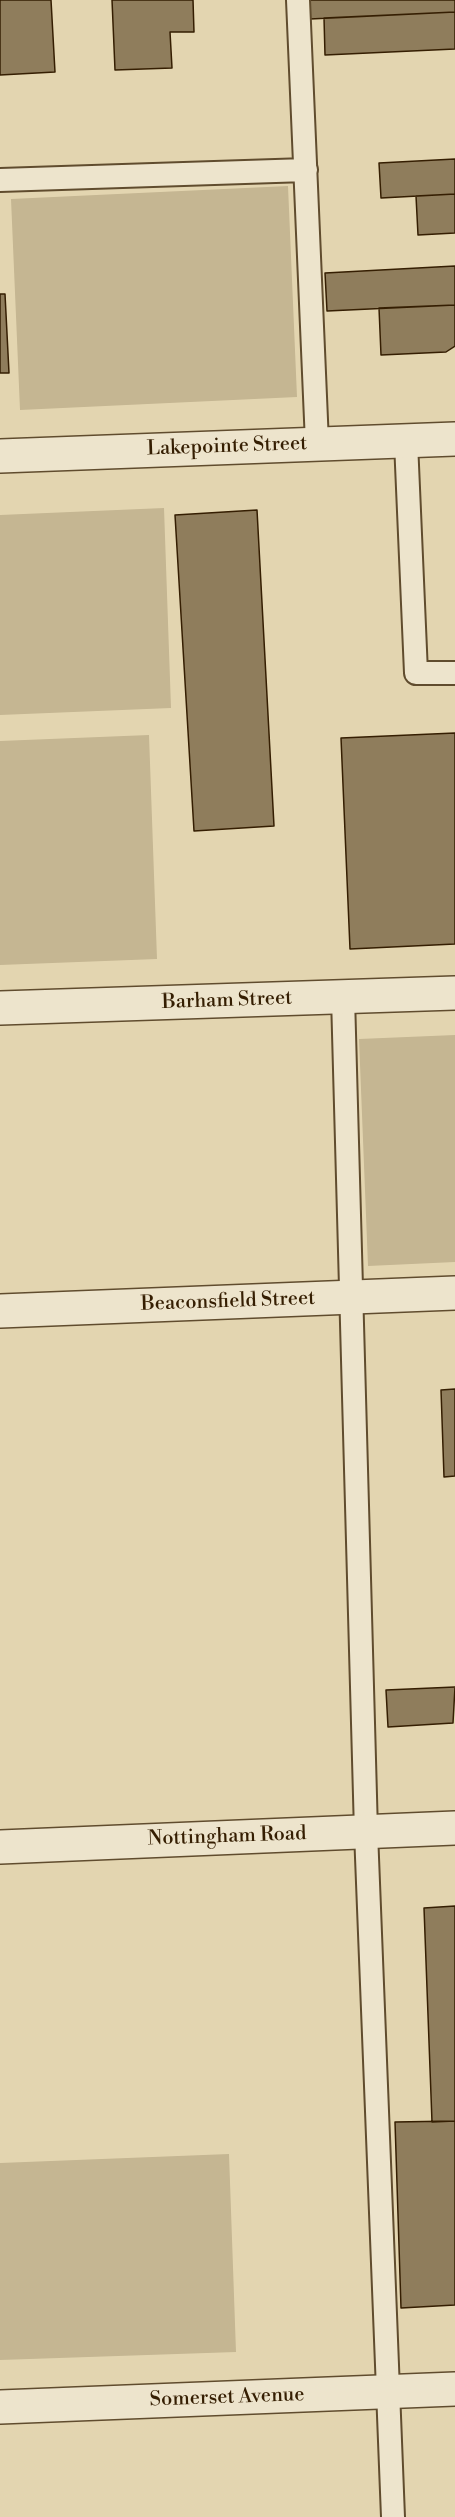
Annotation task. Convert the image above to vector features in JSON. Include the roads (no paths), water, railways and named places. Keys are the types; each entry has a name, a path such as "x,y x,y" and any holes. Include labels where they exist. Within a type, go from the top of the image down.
{"street":[{"name":"Lakepointe Street","path":"0,456 317,443 455,440"},
{"name":"Barham Street","path":"0,1008 455,993"},
{"name":"Beaconsfield Street","path":"0,1311 455,1293"},
{"name":"Nottingham Road","path":"0,1847 455,1828"},
{"name":"Somerset Avenue","path":"0,2406 455,2389"}],"lane":[{"path":"298,0 317,443"},
{"path":"0,180 306,170"},
{"path":"406,442 416,673 455,673"},
{"path":"343,997 366,1832 393,2517"}]}
